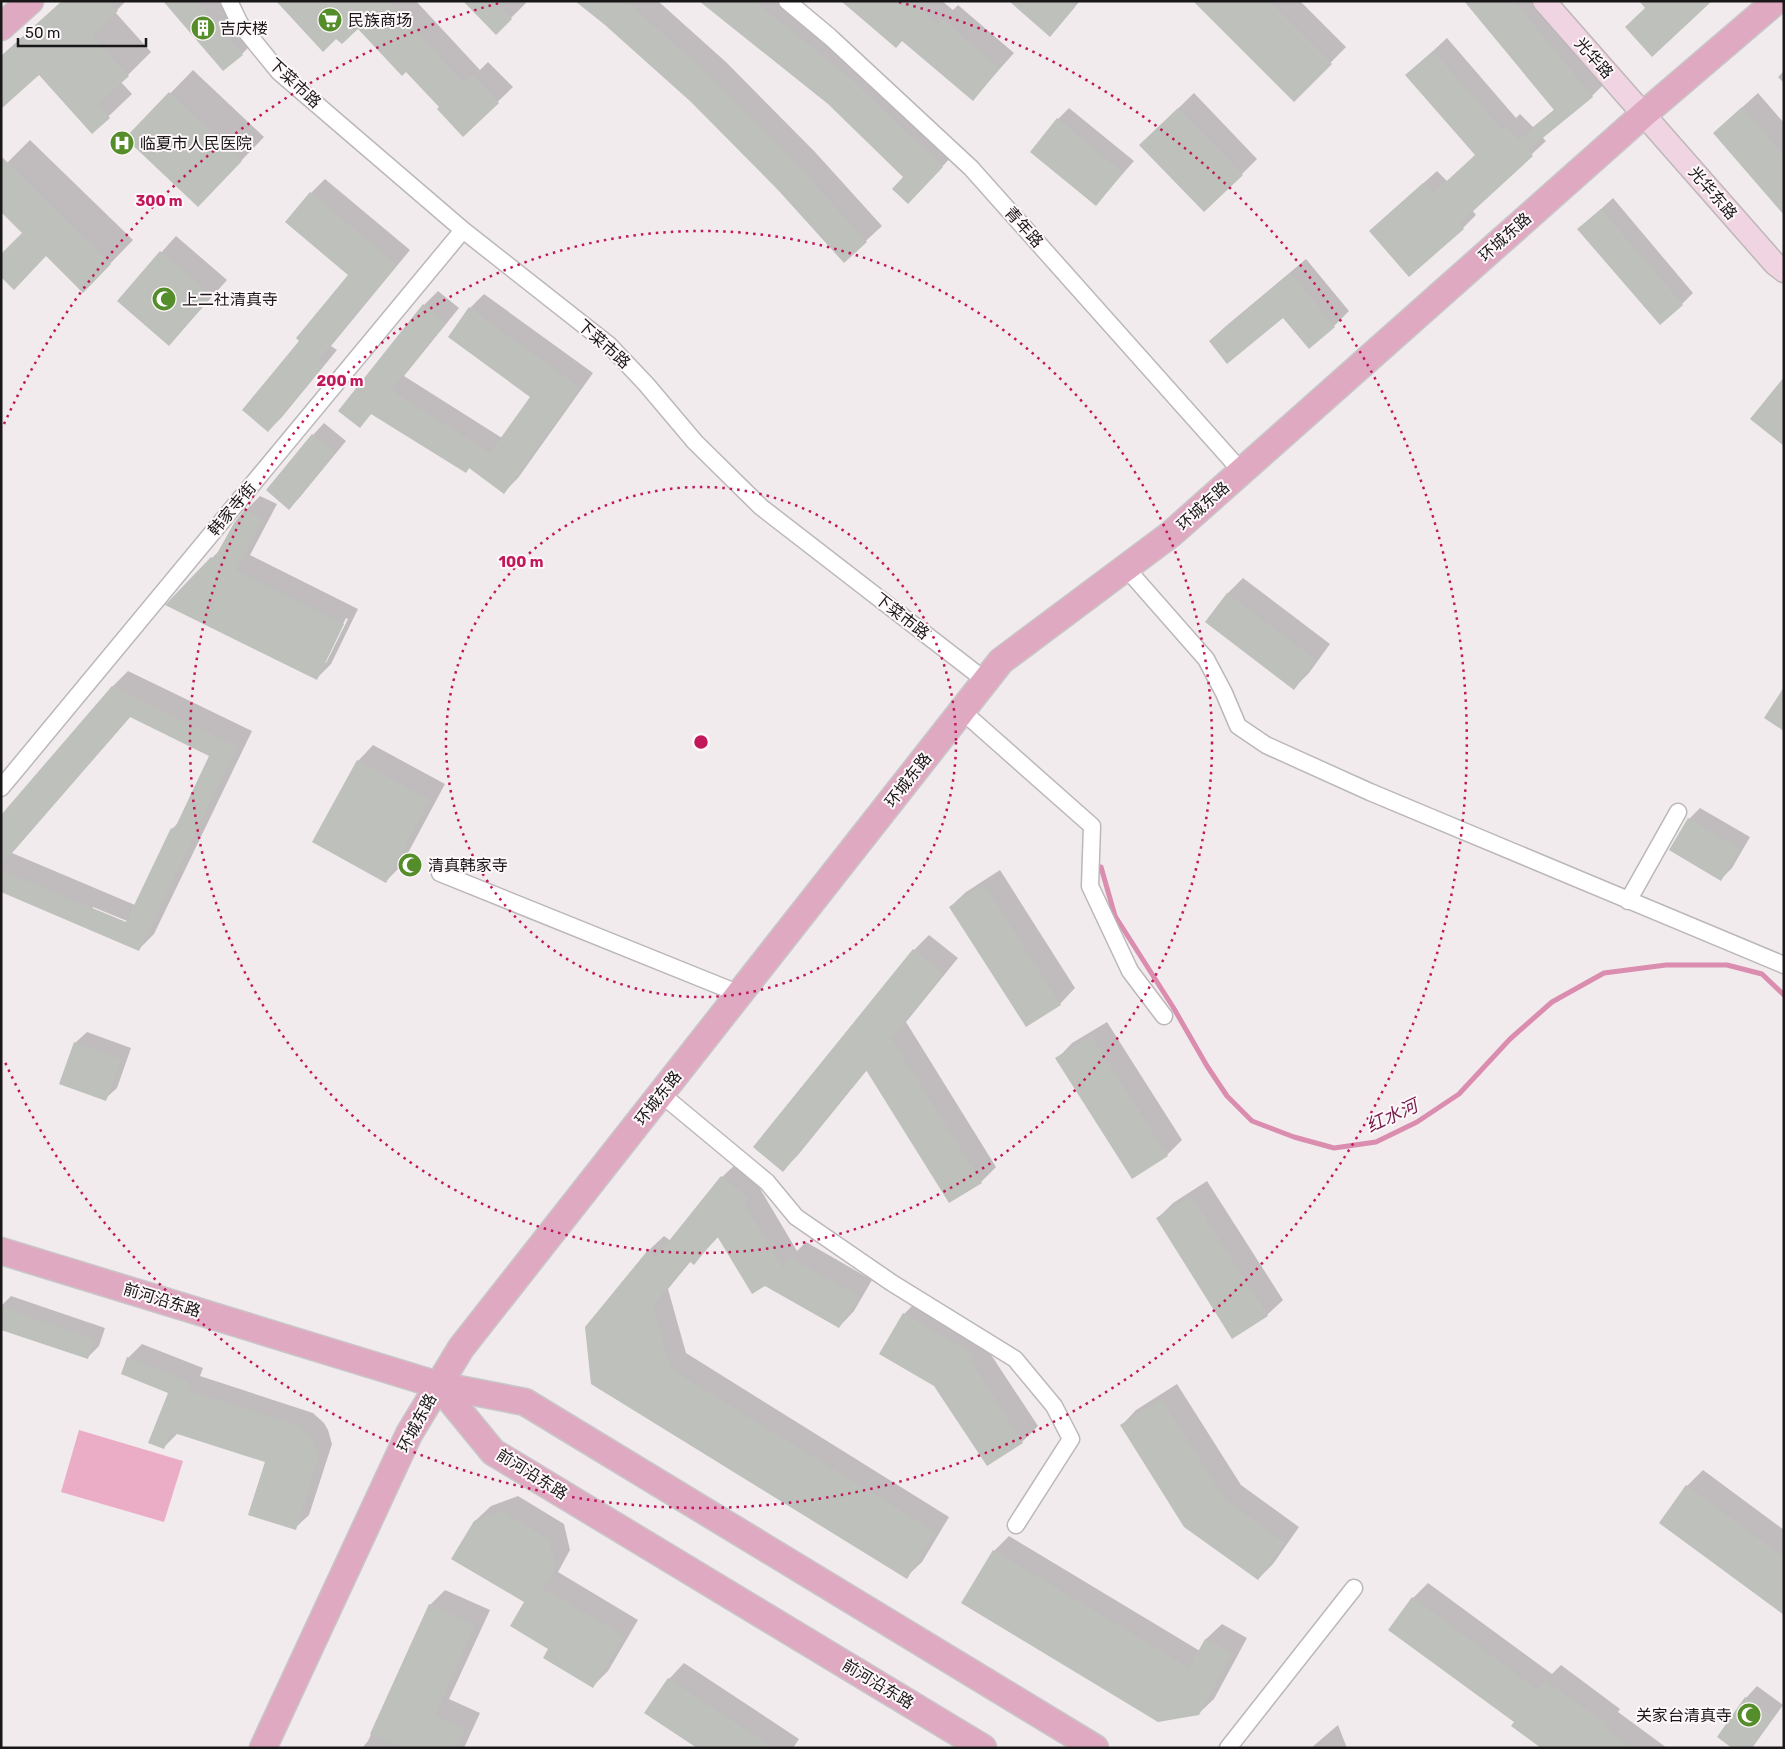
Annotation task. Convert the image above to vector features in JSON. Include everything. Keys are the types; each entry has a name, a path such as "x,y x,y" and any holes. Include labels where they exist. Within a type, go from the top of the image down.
{"main road":[{"path":"1,5 5,1"},
{"path":"1,27 30,1"},
{"name":"光华路","path":"1544,1 1644,114"},
{"name":"环城东路","path":"264,1748 410,1434 461,1348 1001,661 1172,534 1644,114 1776,1"},
{"name":"光华东路","path":"1644,114 1775,264 1784,271"},
{"name":"前河沿东路","path":"1,1251 438,1385 494,1452 983,1748"},
{"path":"438,1385 525,1402 1095,1748"}],"street":[{"name":"下菜市路","path":"229,1 240,24 279,72 463,230 609,345 646,384 695,442 762,507 986,681"},
{"name":"青年路","path":"787,1 830,37 971,168 1242,472"},
{"name":"韩家寺街","path":"1,788 463,230"},
{"path":"1126,568 1206,659 1224,693 1238,726 1266,745 1370,792 1784,965"},
{"path":"962,711 1092,826 1090,886 1130,971 1164,1016"},
{"path":"1628,900 1678,812"},
{"path":"440,873 740,994"},
{"path":"661,1094 767,1182 796,1217 892,1283 1015,1359 1026,1372 1054,1406 1070,1439 1016,1525"},
{"path":"1228,1748 1354,1588"}],"shaded area":[{"path":"79,1430 183,1461 164,1522 61,1492"}],"building":[{"path":"62,1 109,1 118,11 92,35 129,76 98,104 110,118 92,134 39,75 1,109 1,57"},
{"name":"吉庆楼","path":"163,1 197,1 243,55 223,71"},
{"path":"276,1 388,1 464,83 473,75 499,103 463,137 437,109 439,107 406,72 402,76 358,29 342,44 336,39 323,52"},
{"path":"463,1 495,1 512,19 496,35"},
{"path":"575,1 626,1 712,78 800,168 867,242 844,263 778,190 691,102 605,25"},
{"path":"699,1 754,1 849,77 943,167 908,204 892,189 903,177 828,104"},
{"path":"841,1 911,1 938,24 942,19 1000,68 973,101 902,41 896,48"},
{"path":"1009,1 1068,1 1075,7 1050,37"},
{"path":"1193,1 1269,1 1332,64 1294,102"},
{"path":"1464,1 1514,1 1593,97 1528,150 1533,156 1459,224 1464,229 1409,277 1369,231 1423,183 1433,194 1475,155 1405,75 1433,51 1502,130 1506,126 1519,140 1554,110"},
{"path":"1639,1 1712,1 1652,57 1625,27 1645,8"},
{"path":"169,92 242,161 198,207 125,138"},
{"path":"1742,107 1784,156 1784,215 1713,133"},
{"path":"1178,108 1243,175 1204,212 1139,145"},
{"path":"1057,118 1123,173 1096,206 1030,152"},
{"path":"1,156 111,264 83,293 46,256 14,290 1,277 1,254 22,233 1,212"},
{"path":"310,192 397,265 318,360 324,365 268,432 242,410 299,341 296,338 348,275 285,222"},
{"path":"1601,209 1683,305 1660,325 1577,229"},
{"name":"上二社清真寺","path":"160,251 212,296 169,346 117,301"},
{"path":"1291,273 1335,327 1309,349 1283,318 1227,364 1209,341"},
{"path":"423,304 446,323 391,390 490,453 530,397 448,337 469,307 580,388 504,494 469,468 466,473 371,414 360,428 338,411"},
{"path":"1784,377 1784,446 1750,419"},
{"path":"312,434 335,453 289,510 266,490"},
{"path":"245,509 263,519 236,570 344,624 317,680 165,605 211,557 214,559 234,523"},
{"path":"1227,593 1316,660 1294,690 1205,622"},
{"path":"112,686 237,747 139,951 1,892 1,870 126,922 171,828 174,830 209,756 130,717 1,865 1,815"},
{"path":"1784,687 1784,731 1764,718"},
{"path":"357,760 430,800 386,883 312,842"},
{"path":"1688,818 1740,849 1721,881 1669,850"},
{"path":"984,884 1061,1005 1026,1027 949,907"},
{"path":"913,949 943,974 891,1038 982,1183 949,1203 866,1070 783,1172 753,1147"},
{"path":"1091,1036 1168,1156 1132,1179 1055,1058"},
{"path":"74,1042 121,1059 106,1101 59,1084"},
{"path":"721,1176 748,1198 744,1203 783,1268 790,1257 858,1296 839,1328 765,1286 752,1294 717,1236 694,1265 689,1261 653,1305 671,1369 935,1532 907,1579 591,1384 585,1327 648,1250 656,1257"},
{"path":"1191,1196 1268,1316 1232,1339 1156,1218"},
{"path":"1,1307 94,1339 88,1359 1,1330"},
{"path":"903,1313 973,1354 970,1360 1023,1443 987,1466 934,1386 879,1354"},
{"path":"127,1357 190,1382 187,1390 300,1426 306,1431 315,1444 318,1458 296,1530 248,1515 265,1462 171,1432 164,1449 148,1443 168,1393 121,1374"},
{"path":"1161,1399 1226,1500 1285,1543 1258,1580 1184,1527 1120,1425"},
{"path":"1686,1485 1784,1557 1784,1615 1659,1523"},
{"path":"502,1511 549,1540 556,1567 543,1588 624,1636 593,1688 543,1658 548,1649 510,1626 524,1602 451,1559 474,1521"},
{"path":"993,1550 1189,1668 1205,1639 1232,1653 1199,1715 1158,1722 961,1603"},
{"path":"1412,1597 1538,1690 1545,1680 1606,1724 1604,1727 1631,1748 1541,1748 1511,1726 1514,1722 1388,1630"},
{"path":"429,1604 475,1625 435,1715 465,1729 457,1748 401,1748 370,1734"},
{"path":"668,1678 774,1748 697,1748 644,1713"},
{"path":"1745,1697 1773,1717 1751,1748 1732,1748 1717,1737"}],"waterway":[{"name":"红水河","path":"1101,867 1115,916 1227,1096 1252,1121 1294,1137 1334,1148 1376,1142 1417,1122 1459,1094 1510,1039 1552,1002 1604,973 1666,965 1727,965 1762,974 1784,995"}],"place":[{"name":"民族商场","path":"330,20"},
{"name":"吉庆楼","path":"203,28"},
{"name":"临夏市人民医院","path":"122,143"},
{"name":"上二社清真寺","path":"164,299"},
{"name":"清真韩家寺","path":"410,865"},
{"name":"关家台清真寺","path":"1749,1715"}]}
